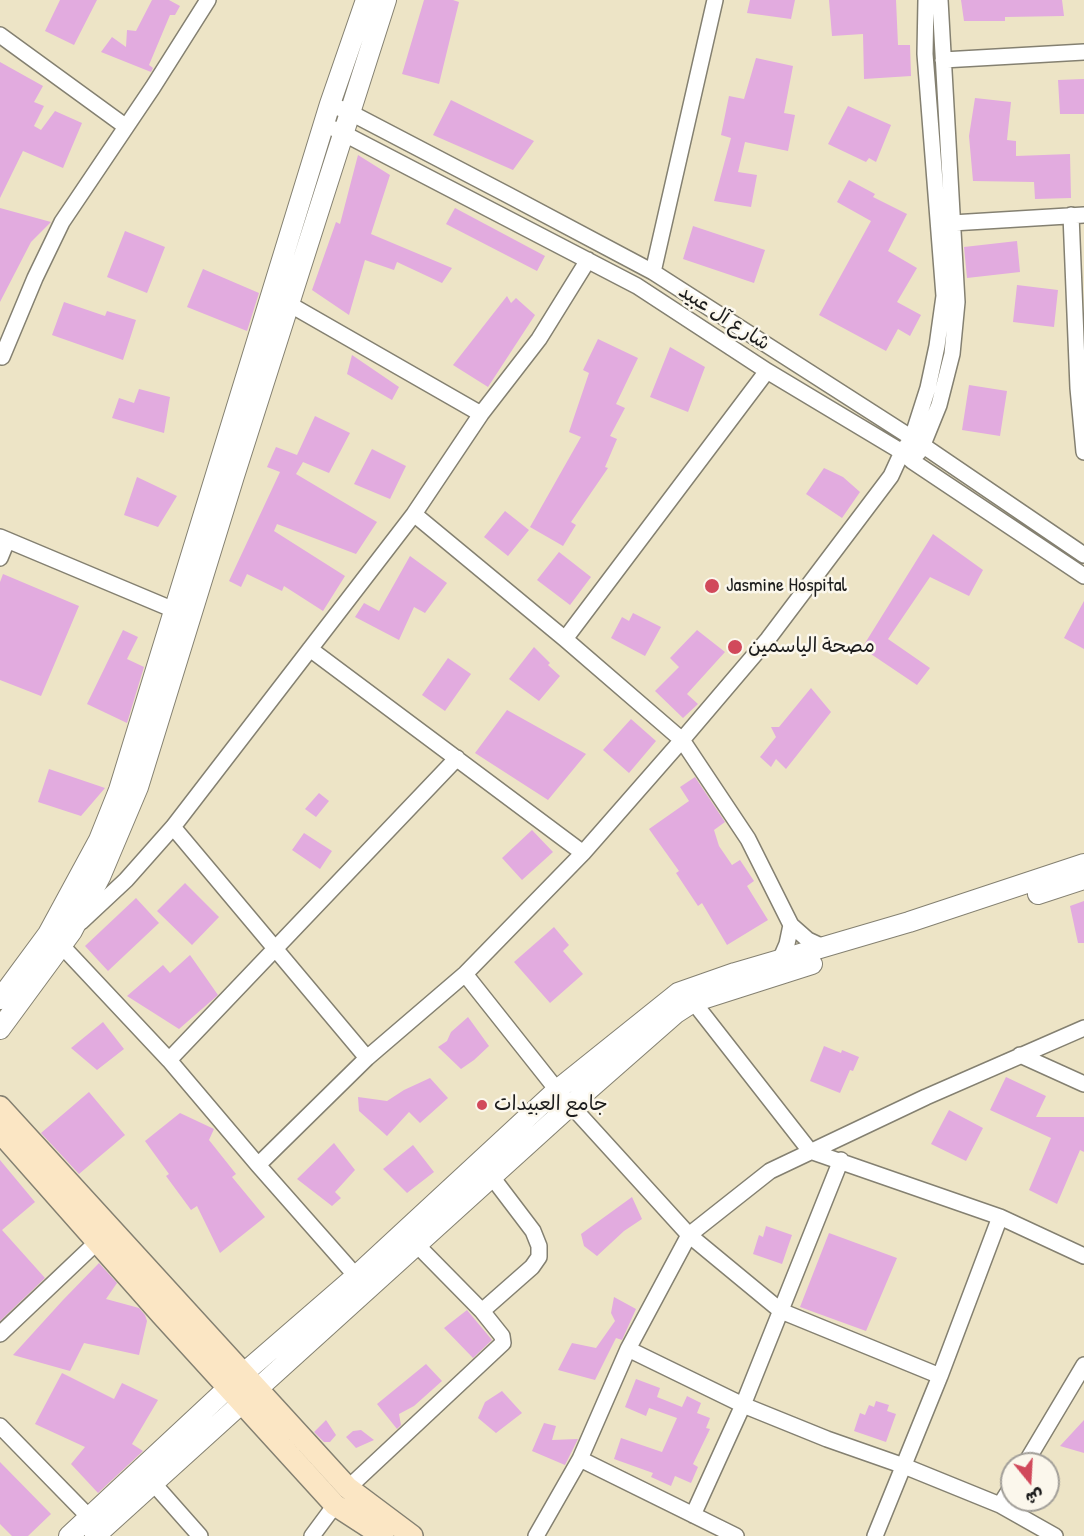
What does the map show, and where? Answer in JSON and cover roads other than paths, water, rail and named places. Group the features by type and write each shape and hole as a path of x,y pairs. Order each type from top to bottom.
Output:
{"main road":[{"path":"0,1107 243,1388 341,1497 383,1536"},
{"path":"0,1132 97,1242 243,1388"},
{"path":"341,1497 412,1536"}],"street":[{"path":"2,357 35,278 62,222 208,0"},
{"path":"0,999 48,934 99,840 119,790 330,104 366,0"},
{"path":"0,1029 67,938 104,867 138,787 234,476 386,0"},
{"path":"653,272 715,0"},
{"path":"917,443 937,346 944,296 925,54 926,0"},
{"path":"258,1165 367,1058 465,974 583,853 768,639 917,443 939,405 952,354 957,302 940,0"},
{"path":"0,35 125,126"},
{"path":"944,60 1084,52"},
{"name":"شارع آل عبيد","path":"330,104 653,272 917,443 1084,555"},
{"name":"شارع آل عبيد","path":"324,124 637,286 767,371 907,457 1084,576"},
{"path":"952,223 1077,215 1078,388 1084,452"},
{"path":"67,938 126,880 173,827 414,514 481,414 539,339 588,260"},
{"path":"289,304 481,414"},
{"path":"565,639 767,371"},
{"path":"414,514 682,740 748,839 791,925 808,940 823,947"},
{"path":"0,558 3,539 174,610"},
{"path":"310,649 583,853"},
{"path":"169,1060 457,758"},
{"path":"173,827 367,1058"},
{"path":"69,1536 243,1388 417,1245 676,1013 689,996 780,960 994,895 1084,864"},
{"path":"95,1536 154,1484 243,1388 356,1276 557,1090 668,1001 1084,879"},
{"path":"780,960 787,944 791,925"},
{"path":"67,938 258,1165 356,1276"},
{"path":"465,974 557,1090 689,1235 781,1311 940,1376"},
{"path":"689,996 810,1151 1000,1217 1084,1256"},
{"path":"536,1536 580,1459 627,1349 689,1235 770,1171 1020,1055 1084,1028"},
{"path":"1020,1055 1084,1084"},
{"path":"693,1515 743,1405 841,1160"},
{"path":"482,1311 532,1267 539,1257 539,1246 533,1231 492,1177"},
{"path":"875,1536 940,1376 1000,1217"},
{"path":"0,1334 97,1242"},
{"path":"312,1536 341,1497 503,1343 502,1336 482,1311 417,1245"},
{"path":"627,1349 743,1405 1000,1505"},
{"path":"1033,1452 1079,1385 1084,1365"},
{"path":"0,1426 89,1517"},
{"path":"580,1459 730,1535"},
{"path":"154,1484 200,1536"},
{"path":"1012,1512 1055,1536"}],"place":[{"name":"Jasmine Hospital","path":"712,586"},
{"name":"مصحة الياسمين","path":"735,647"},
{"name":"جامع العبيدات","path":"482,1105"}]}
